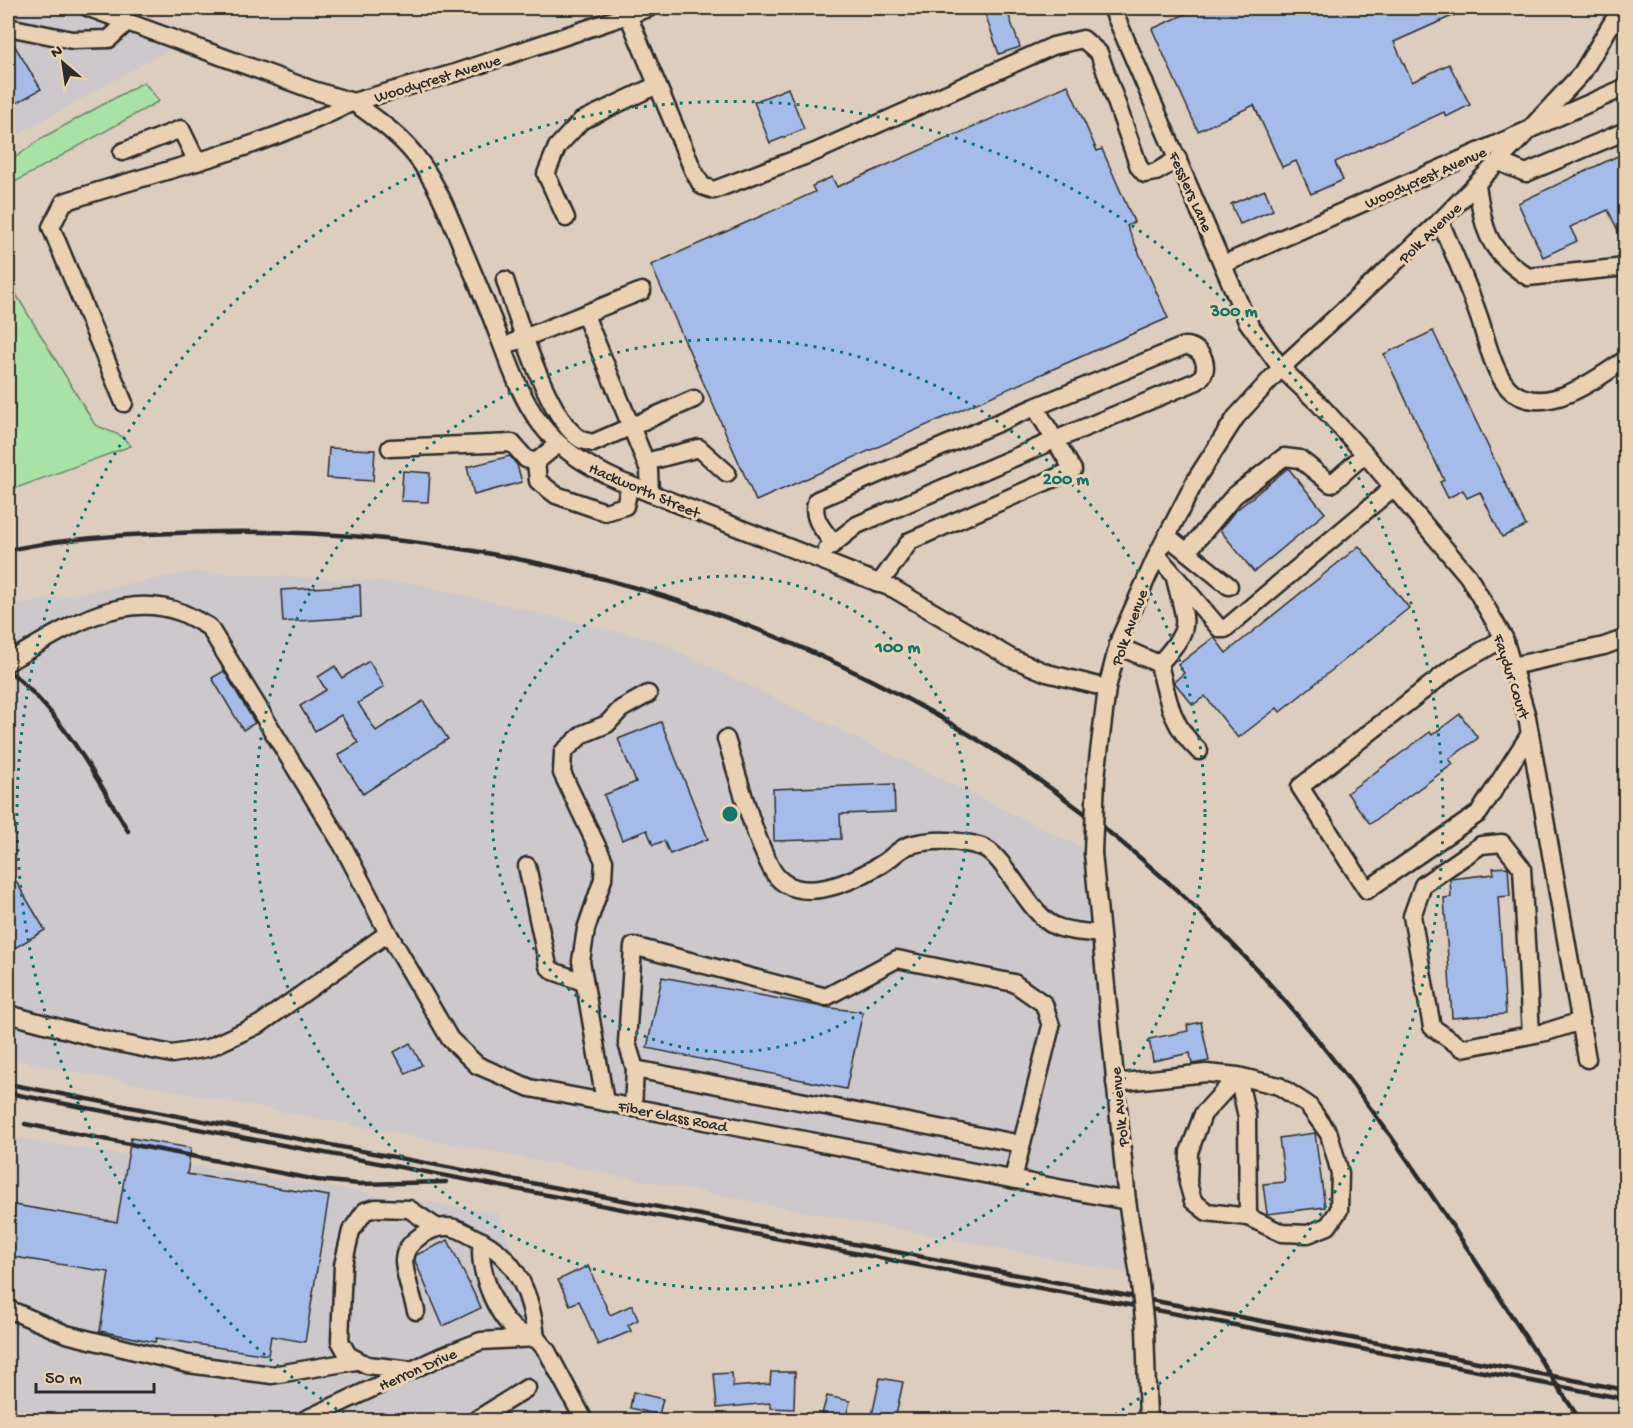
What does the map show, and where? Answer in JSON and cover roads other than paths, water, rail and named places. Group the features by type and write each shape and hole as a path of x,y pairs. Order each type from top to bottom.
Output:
{"street":[{"name":"Woodycrest Avenue","path":"89,8 313,90 353,102 425,82 649,8"},
{"name":"Fesslers Lane","path":"1112,8 1247,321 1281,368"},
{"name":"Polk Avenue","path":"1148,1420 1145,1328 1127,1201 1094,853 1096,777 1107,688 1118,646 1156,555 1198,476 1236,417 1281,368 1477,186 1582,73 1621,8"},
{"path":"628,15 693,170 702,186 714,190 815,152 1053,46 1083,39 1099,53 1139,167 1145,174 1156,172 1178,159"},
{"path":"8,27 72,40 109,39 126,22"},
{"path":"566,218 546,174 557,147 580,121 657,86"},
{"name":"Woodycrest Avenue","path":"1224,264 1626,87"},
{"path":"124,404 51,227 64,202 248,147 318,119 353,102"},
{"name":"Hackworth Street","path":"353,102 408,146 433,180 527,405 558,444 581,462 630,485 894,590 1011,658 1047,673 1107,688"},
{"path":"122,152 181,129 197,162"},
{"path":"1499,162 1526,173 1626,131"},
{"path":"1477,186 1485,232 1503,260 1528,277 1626,267"},
{"path":"1440,221 1498,373 1513,393 1532,399 1559,398 1586,387 1626,359"},
{"path":"505,279 524,339 558,413 579,439 593,443 694,399"},
{"path":"501,345 524,339 642,291"},
{"path":"585,315 650,470 650,493"},
{"path":"816,559 857,525 1197,381 1204,376 1207,369 1199,350 1193,346 1184,346 817,500 814,507 818,523 834,544"},
{"name":"Faydur Court","path":"1281,368 1320,405 1365,454 1468,576 1504,638 1530,734 1587,1059"},
{"path":"879,584 910,541 1073,470 1035,407"},
{"path":"390,448 512,443 526,459 536,462"},
{"path":"536,462 558,444"},
{"path":"646,462 699,448 727,473"},
{"path":"1187,552 1234,496 1284,458 1300,459 1331,484 1365,454"},
{"path":"536,462 538,481 556,495 605,512 625,506 630,485"},
{"path":"1156,555 1220,629 1226,629 1394,487"},
{"path":"1167,536 1229,586"},
{"path":"1159,664 1182,639 1185,624 1174,574"},
{"name":"Fiber Glass Road","path":"8,662 76,623 115,609 150,607 179,612 209,627 343,846 388,933 450,1039 477,1065 530,1088 1127,1201"},
{"path":"1504,638 1452,668 1300,787 1366,890 1479,813 1530,734"},
{"path":"1512,666 1604,646 1626,638"},
{"path":"1118,646 1159,664"},
{"path":"1159,664 1172,714 1179,731 1199,751"},
{"path":"605,1102 581,961 586,929 603,879 604,861 561,773 564,752 583,734 607,724 621,709 648,694"},
{"path":"726,739 772,870 784,884 811,892 880,866 907,845 933,841 961,842 985,848 1029,902 1054,926 1100,934"},
{"path":"1531,1035 1522,868 1502,843 1481,845 1423,885 1412,916 1432,1027 1462,1048 1531,1035 1581,1022"},
{"path":"527,866 548,966 553,971 583,981"},
{"path":"8,1014 104,1040 172,1054 208,1048 260,1024 388,933"},
{"path":"633,1108 635,1069 627,1043 633,946 826,997 897,959 1014,983 1044,1004 1051,1026 1012,1179"},
{"path":"635,1069 1021,1144"},
{"path":"1115,1083 1206,1073 1238,1076 1279,1086 1308,1105 1329,1134 1340,1173 1339,1210 1328,1226 1308,1234 1282,1233 1248,1217 1207,1212 1193,1202 1188,1183 1189,1152 1203,1114 1238,1076"},
{"path":"1238,1076 1247,1117 1248,1217"},
{"path":"356,1361 348,1355 340,1341 343,1265 351,1231 365,1211 376,1208 409,1209 436,1227"},
{"path":"416,1311 404,1261 405,1253 416,1239 436,1227 451,1227 499,1251 513,1268 531,1300 536,1338"},
{"path":"482,1241 480,1255 482,1267 503,1313 515,1329 536,1338 547,1351 584,1420"},
{"path":"8,1309 66,1334 188,1364 272,1375 356,1361 412,1370"},
{"name":"Herron Drive","path":"304,1420 481,1341 536,1338"},
{"path":"476,1420 527,1389"}],"railway":[{"path":"8,550 60,541 113,536 220,532 363,537 505,557 643,590 777,637 906,698 1027,772 1141,859 1246,958 1294,1011 1382,1123 1463,1241 1580,1420"},
{"path":"8,670 44,705 75,745 128,831"},
{"path":"8,1084 1626,1390"},
{"path":"8,1093 1626,1399"},
{"path":"25,1124 317,1180 359,1184 446,1182"}]}
